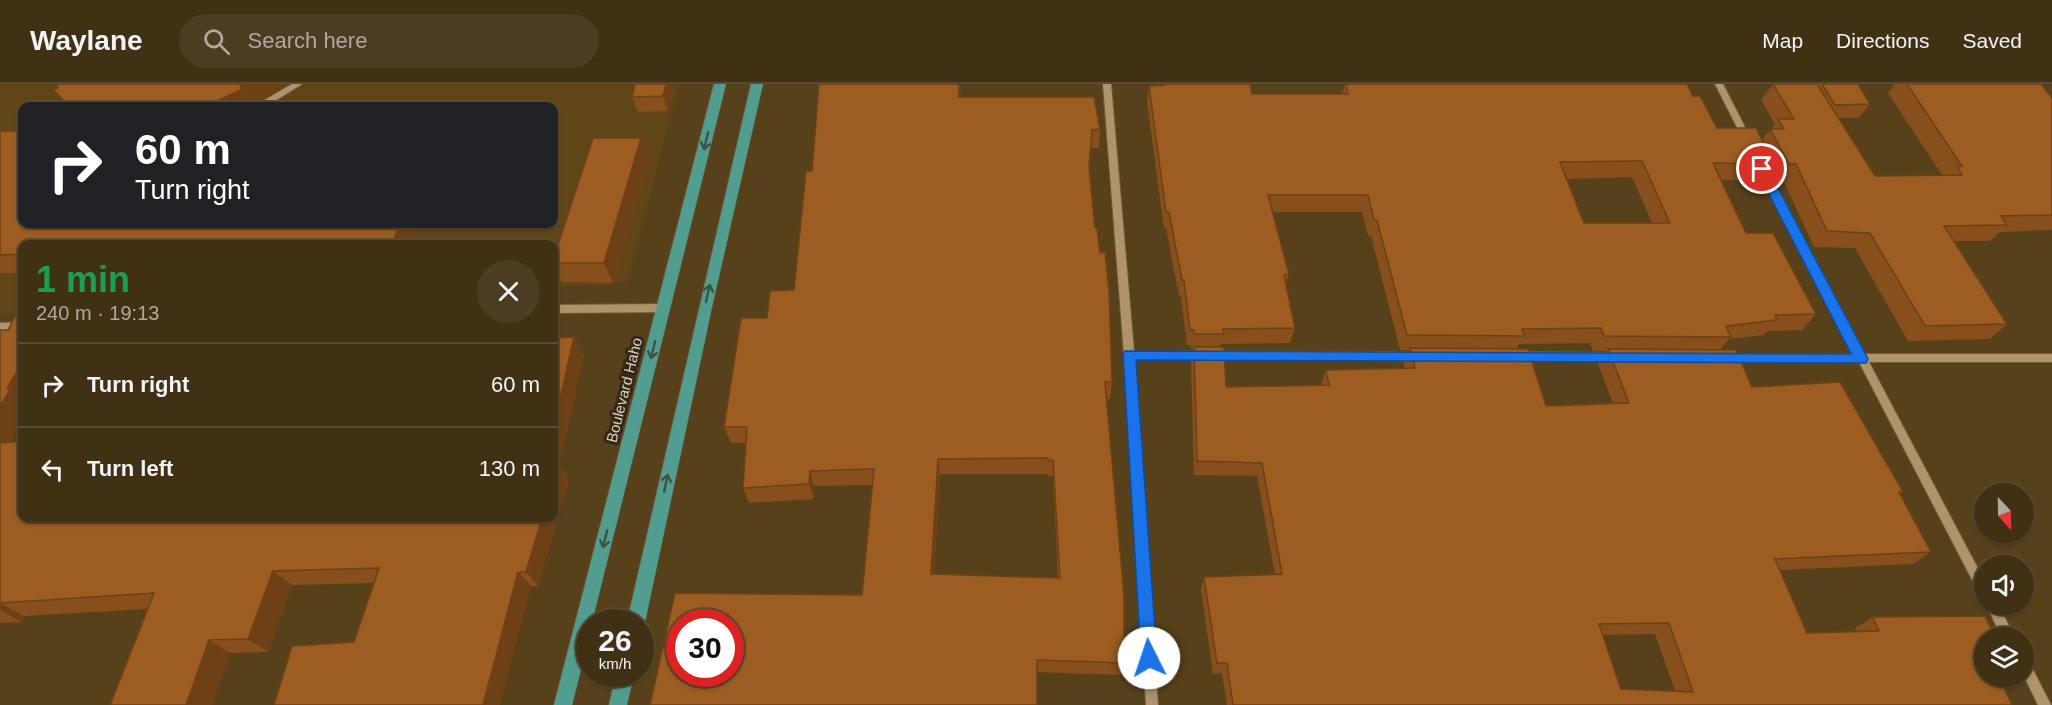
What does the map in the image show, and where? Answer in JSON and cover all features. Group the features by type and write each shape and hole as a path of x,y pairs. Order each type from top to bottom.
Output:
{"main road":[{"name":"Boulevard Haho","path":"563,705 720,84"},
{"path":"639,609 757,84"},
{"path":"618,705 622,687"}],"street":[{"path":"268,102 298,84"},
{"path":"1107,84 1129,355 1152,705"},
{"path":"1719,84 1751,147"},
{"path":"1757,158 1974,572"},
{"path":"558,309 664,308"},
{"path":"0,327 18,326"},
{"path":"1129,355 1433,356"},
{"path":"1504,356 1623,357"},
{"path":"1718,358 2052,358"},
{"path":"2034,684 2045,705"}],"shaded area":[{"path":"0,84 679,84 627,283 558,287 558,240 18,240 18,314 0,314"}],"building":[{"path":"58,84 242,84 240,87 243,89 215,102 64,102 53,89 58,88"},
{"path":"635,84 666,84 663,96 632,97"},
{"path":"819,84 959,84 959,97 1094,97 1100,129 1092,130 1089,167 1095,228 1097,228 1100,253 1105,252 1109,291 1112,382 1105,382 1124,595 1124,663 1037,660 1037,705 650,705 666,633 666,687 744,687 744,609 671,609 675,593 862,595 874,469 810,471 809,484 743,488 747,427 724,427 741,318 767,318 770,291 794,290 806,171 812,171","holes":["1048,458 1048,461 1053,460 1060,578 931,574 938,459"]},
{"path":"1250,84 1252,94 1348,94 1346,84 1687,84 1693,96 1700,96 1717,128 1756,128 1774,164 1713,163 1746,233 1773,233 1816,314 1775,315 1777,320 1726,326 1731,337 1604,336 1601,328 1522,329 1525,336 1407,335 1377,220 1374,220 1368,195 1268,195 1289,274 1284,275 1295,328 1223,329 1224,334 1194,334 1194,330 1190,330 1184,280 1182,280 1169,212 1166,212 1149,86","holes":["1642,161 1670,223 1584,223 1560,162"]},
{"path":"1773,84 1817,84 1875,176 1962,175 1957,166 1962,166 1907,84 2041,84 2052,98 2052,215 2001,216 2007,225 1944,226 2007,324 1925,326 1870,233 1827,231 1796,164 1789,164 1770,129 1784,129 1778,119 1794,119"},
{"path":"1822,84 1858,84 1870,104 1835,105"},
{"path":"0,131 18,131 18,228 398,228 394,240 18,240 18,254 0,255"},
{"path":"593,138 641,138 604,263 558,263 558,245"},
{"path":"18,311 18,370 7,388 11,388 0,406 0,330 8,330"},
{"path":"574,337 558,408 558,338"},
{"path":"1194,347 1224,347 1226,387 1329,385 1326,370 1415,368 1410,348 1528,349 1546,406 1629,403 1608,349 1736,350 1752,387 1840,382 1903,492 1899,492 1931,552 1775,559 1807,633 1879,631 1873,617 1985,616 1990,627 1974,627 1974,687 2004,687 2012,705 1233,705 1227,663 1217,663 1204,577 1282,574 1262,463 1197,461","holes":["1669,623 1693,692 1621,689 1599,624"]},
{"path":"18,441 18,522 541,522 526,572 518,572 483,705 274,705 292,646 354,642 379,568 273,571 248,639 209,640 186,705 110,705 154,593 0,603 0,443"}],"route":[{"path":"1149,658 1129,355 1861,359 1762,169"}]}
